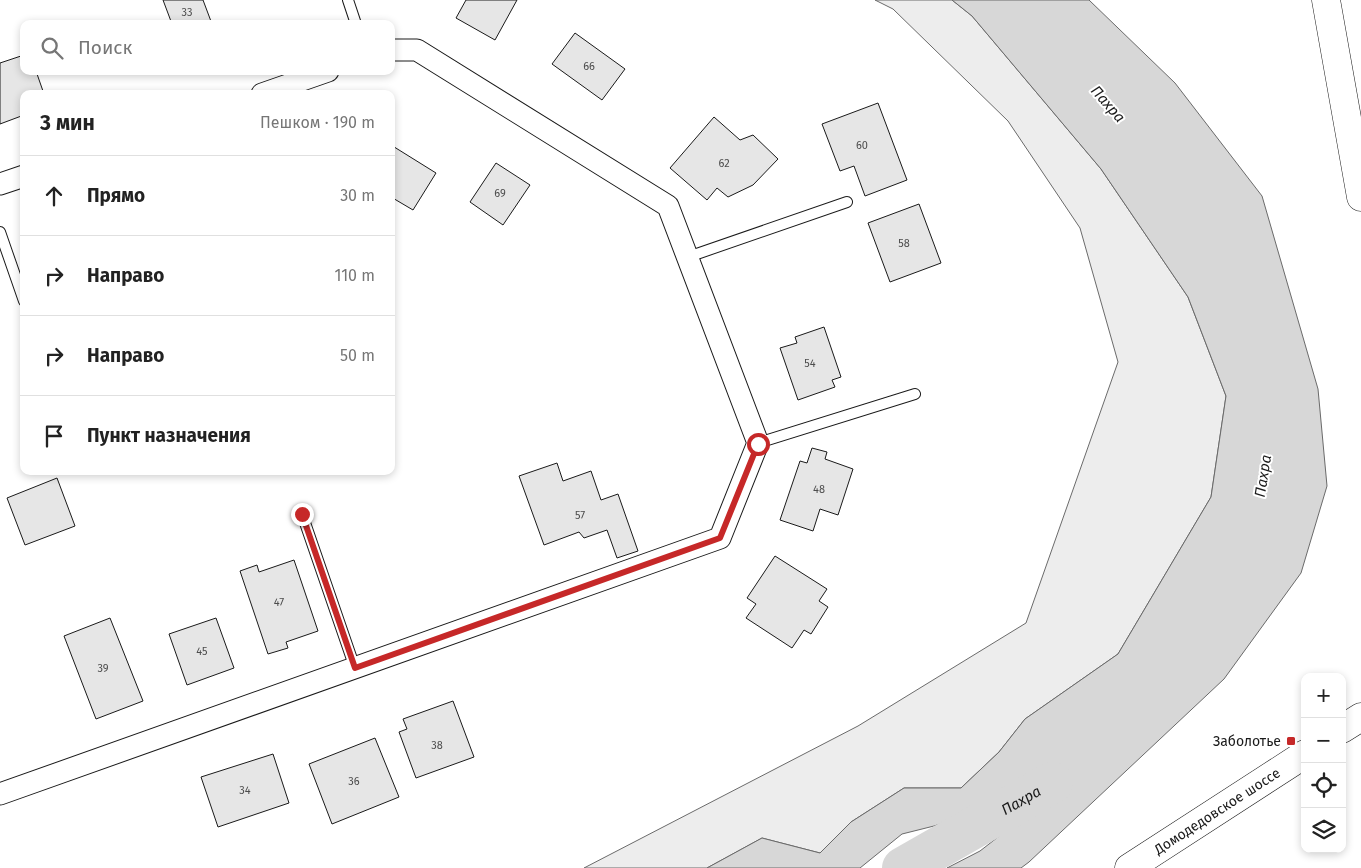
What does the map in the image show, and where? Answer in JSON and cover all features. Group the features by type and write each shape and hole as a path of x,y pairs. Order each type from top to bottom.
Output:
{"main road":[{"path":"1326,0 1354,120 1361,197"},
{"path":"1346,726 1361,717"},
{"name":"Домодедовское шоссе","path":"1129,868 1301,757"}],"street":[{"path":"0,794 720,538 758,444 668,206 417,50 395,50"},
{"path":"273,90 317,75"},
{"path":"0,184 20,177"}],"lane":[{"path":"348,0 355,20"},
{"path":"688,258 847,202"},
{"path":"0,232 20,290"},
{"path":"758,444 915,394"},
{"path":"302,514 355,668"}],"shaded area":[{"path":"875,0 952,0 972,16 1101,169 1188,297 1226,396 1211,497 1118,654 1025,719 999,752 961,788 904,788 851,822 820,853 762,838 707,868 584,868 858,726 1026,623 1118,362 1080,228 1008,121 893,9"}],"water":[{"path":"952,0 1089,0 1175,83 1262,196 1318,389 1327,486 1301,573 1224,679 1021,868 947,868 980,851 1029,813 978,811 934,826 902,834 860,868 707,868 762,838 820,853 851,822 904,788 961,788 999,752 1025,719 1118,654 1211,497 1226,396 1188,297 1101,169 972,16"}],"building":[{"path":"163,0 203,0 210,20 170,20"},
{"path":"466,0 517,0 495,40 456,18"},
{"path":"575,33 625,69 602,100 552,64"},
{"path":"20,56 20,75 37,75 43,90 20,90 20,116 0,124 0,63"},
{"path":"878,103 907,180 865,196 854,166 840,171 822,124"},
{"path":"714,117 740,140 753,135 778,159 753,185 728,197 717,188 707,200 670,168"},
{"path":"395,147 436,173 413,210 395,199"},
{"path":"496,163 530,185 503,225 470,202"},
{"path":"919,204 941,263 890,282 868,223"},
{"path":"824,327 841,377 832,380 835,387 798,400 780,348 797,343 795,337"},
{"path":"812,448 827,452 825,459 853,469 838,515 820,509 813,531 780,520 800,461 807,463"},
{"path":"557,463 563,481 591,471 601,500 618,494 638,551 617,558 607,530 584,538 579,532 544,545 519,476"},
{"path":"57,478 75,526 25,545 7,498"},
{"path":"775,556 827,589 819,601 828,607 811,634 804,630 792,648 746,618 756,604 747,598"},
{"path":"294,560 318,631 286,642 288,648 268,654 240,571 257,565 259,572"},
{"path":"110,618 143,701 96,719 64,636"},
{"path":"216,618 234,668 187,685 169,634"},
{"path":"453,701 474,757 416,778 399,732 407,729 403,719"},
{"path":"375,738 399,797 332,824 309,764"},
{"path":"273,754 289,803 218,827 201,777"}],"waterway":[{"name":"Пахра","path":"903,868 1052,783"}],"place":[{"name":"Заболотье","path":"1291,741"}],"route":[{"path":"302,514 355,668 720,538 758,444"}]}
